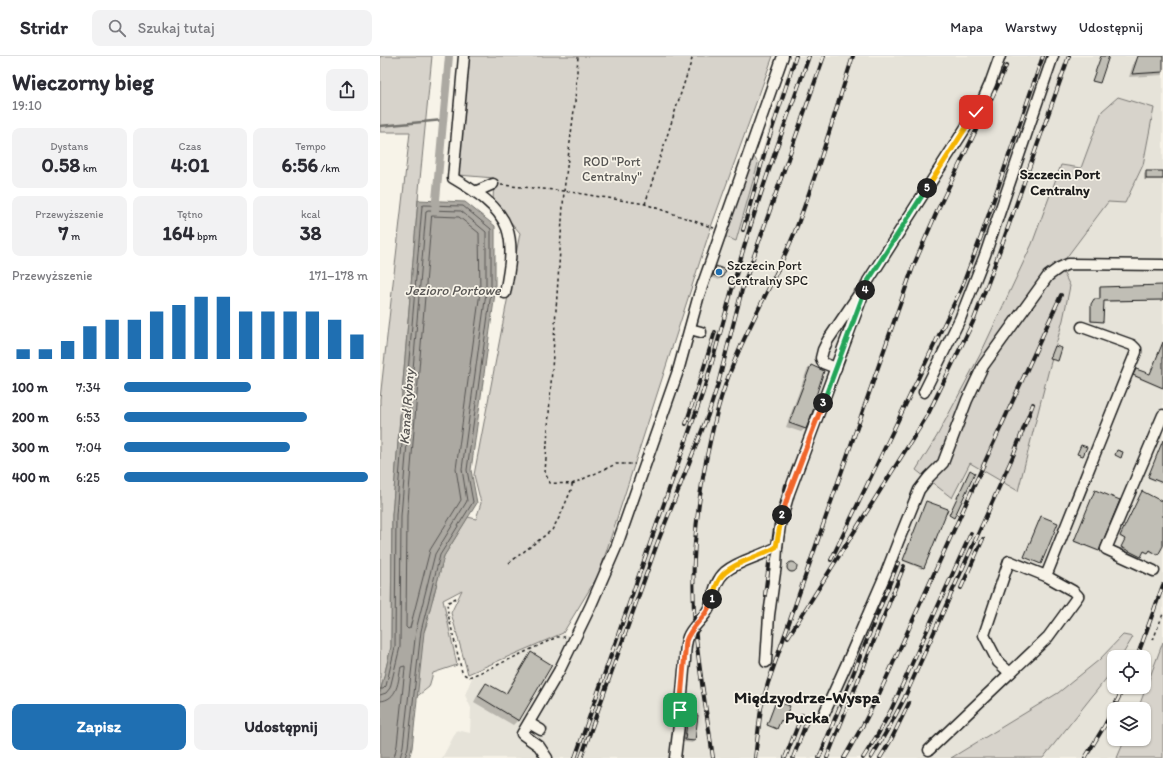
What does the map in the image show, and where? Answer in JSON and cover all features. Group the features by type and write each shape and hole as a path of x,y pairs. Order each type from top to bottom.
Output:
{"lane":[{"path":"464,56 453,178 487,201 498,213 507,228 510,256 509,273 505,292"},
{"path":"546,758 539,746 522,734 556,676 591,605 617,545 678,371 704,280 782,56"},
{"path":"766,662 769,615 776,565 776,547 781,520 789,493 866,285 982,102 1000,56"},
{"path":"924,392 960,319 980,269 1054,56"},
{"path":"475,192 493,184"},
{"path":"824,714 867,619 920,490 929,477 943,463 967,400 983,366 1048,276 1059,268 1068,264 1163,265"},
{"path":"836,368 823,363 821,358 823,350 828,340 866,285"},
{"path":"1046,576 1090,463 1136,352 1136,349 1132,345 1082,327"},
{"path":"690,329 701,332"},
{"path":"1154,571 1106,549 1163,415"},
{"path":"675,758 688,635 708,611 718,582 724,574 739,564 762,555 776,547"},
{"path":"929,750 1048,637 1078,596 1073,591 1046,576 1009,561 984,635 998,662 1010,673"},
{"path":"529,723 541,730"}],"path":[{"path":"578,56 575,102 564,191 545,473 550,483 572,484 616,464 634,464"},
{"path":"645,204 693,56"},
{"path":"493,184 564,191 645,204 711,227"},
{"path":"508,563 552,530 560,516 572,488 572,484"},
{"path":"456,598 447,603 448,614 462,672 469,676 492,668 558,637 575,638"},
{"path":"1153,640 1163,614"}],"shaded area":[{"path":"792,56 1163,56 1163,642 1151,674 1151,650 1107,650 1107,694 1144,694 1141,702 1107,702 1107,746 1123,746 1119,758 442,758 457,730 470,733 471,708 465,695 473,675 512,658 513,655 564,634 578,640 726,231 726,237 736,241 770,123","holes":["1153,108 1143,165 1108,202 1065,258 1081,168 1102,111"]}],"green space":[{"path":"380,56 432,56 418,200 392,515 391,647 380,693 380,399 410,132 380,132"},
{"name":"ROD \"Port Centralny\"","path":"469,56 773,56 711,227 599,574 563,633 468,674 451,613 462,590 443,600 457,665 433,673 429,687 411,701 414,639 424,632 429,618 427,612 433,598 444,556 468,517 476,519 481,503 474,475 520,233 493,201 494,178 458,175"},
{"path":"1118,97 1154,108 1143,165 1125,203 1108,202 1066,258 1063,272 1070,286 1063,320 1018,491 970,463 952,498 916,470 937,436 981,353 1032,244 1061,165 1081,168 1102,111"},
{"path":"752,154 758,163 736,241 726,237 726,231"},
{"path":"1123,635 1133,637 1125,650 1109,650"},
{"path":"1163,642 1163,758 1117,758 1122,746 1151,746 1151,702 1141,702 1144,694 1151,694 1151,674"},
{"path":"1107,652 1107,678 1043,758 951,758 1058,693 1099,660"}],"water":[{"name":"Jezioro Portowe","path":"418,200 465,202 495,226 495,293 471,470 477,503 444,556 424,632 412,748 409,758 380,758 380,693 391,647 392,515"}],"building":[{"path":"1101,56 1109,56 1100,83 1092,81"},
{"path":"1138,56 1163,56 1163,72 1132,74"},
{"path":"1146,171 1163,171 1163,179 1146,179"},
{"name":"Szczecin Port Centralny SPC","path":"716,266 726,270 722,278 713,275"},
{"path":"1163,285 1163,300 1104,301 1103,322 1091,321 1091,304 1094,299 1100,299 1100,287"},
{"path":"1163,342 1163,388 1133,375 1136,369 1150,374"},
{"path":"1055,346 1062,348 1058,361 1050,359"},
{"path":"811,365 824,371 815,399 817,400 806,429 789,423"},
{"path":"1163,440 1163,483 1148,477"},
{"path":"1081,445 1087,447 1083,456 1077,454"},
{"path":"1117,450 1123,452 1121,458 1115,455"},
{"path":"970,470 975,473 954,518 949,515"},
{"path":"1095,490 1120,500 1099,551 1074,541"},
{"path":"1142,491 1163,502 1163,546 1158,555 1150,550 1148,553 1144,551 1141,557 1121,547 1125,539 1120,536"},
{"path":"926,501 948,509 924,568 903,560"},
{"path":"1041,516 1058,523 1041,564 1024,557"},
{"path":"790,562 794,562 796,563 796,571 790,572 787,569 787,565"},
{"path":"531,652 552,665 519,721 478,696 486,683 506,694"},
{"path":"776,701 790,706 783,722 781,720 777,729 767,725"},
{"path":"688,714 698,715 695,741 685,740"}],"waterway":[{"name":"Kanał Rybny","path":"435,211 449,56"},
{"path":"380,126 443,120"}],"railway":[{"path":"743,230 766,148 796,56"},
{"path":"575,758 703,392 756,209 809,56"},
{"path":"581,758 657,544 708,415 718,384 742,290 824,56"},
{"path":"713,758 695,627 693,579 698,507 706,460 717,413 728,377 746,335 794,234 818,168 853,56"},
{"path":"831,560 961,289 981,237 1043,56"},
{"path":"788,637 927,416 973,322 1069,56"},
{"path":"755,758 761,708 768,683 913,267 938,209 1006,66"},
{"path":"844,758 880,692 1061,295"},
{"path":"686,424 715,332"},
{"path":"871,758 904,699 1013,456 1033,404"},
{"path":"765,595 769,563 786,485"},
{"path":"863,758 891,710 971,533"},
{"path":"961,588 983,539"},
{"path":"819,758 898,563"},
{"path":"827,758 904,566"},
{"path":"1140,650 1163,585"},
{"path":"1085,758 1105,725 1120,694"},
{"path":"880,758 891,740 909,703"},
{"path":"785,758 802,715"},
{"path":"793,758 808,718"}],"place":[{"name":"Szczecin Port Centralny SPC","path":"719,272"}],"district":[{"name":"Szczecin Port Centralny","path":"1060,182"},
{"name":"Międzyodrze-Wyspa Pucka","path":"807,707"}],"route":[{"path":"680,710 686,641 688,635 708,611 715,588 721,576 733,567 762,555 776,547 780,525 789,493 868,281 976,112"}]}
